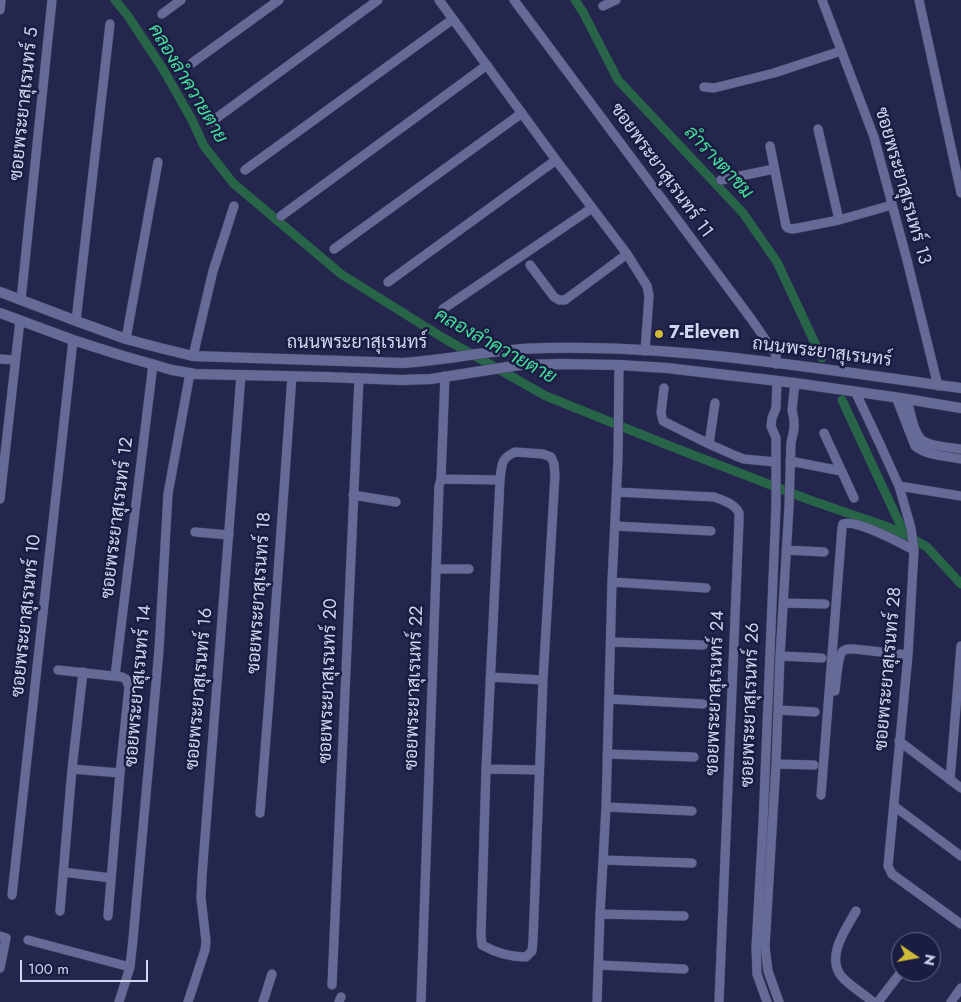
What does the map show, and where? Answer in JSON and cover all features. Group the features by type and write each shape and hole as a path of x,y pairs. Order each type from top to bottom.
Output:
{"street":[{"path":"0,10 1,0"},
{"name":"ซอยพระยาสุเรนทร์ 5","path":"22,300 52,0"},
{"path":"162,14 181,0"},
{"path":"192,63 279,0"},
{"path":"211,122 378,0"},
{"path":"439,0 626,254 647,286 649,296 645,350"},
{"name":"ซอยพระยาสุเรนทร์ 11","path":"514,0 752,320 776,355 776,364"},
{"path":"603,6 616,0"},
{"name":"ซอยพระยาสุเรนทร์ 13","path":"822,0 874,138 938,386"},
{"path":"919,0 961,193"},
{"path":"245,170 452,19"},
{"path":"73,340 110,24"},
{"path":"704,87 714,88 842,51"},
{"path":"281,216 487,65"},
{"path":"334,249 522,113"},
{"path":"818,129 839,220"},
{"path":"770,146 786,226 788,228 793,229 839,220 892,205"},
{"path":"388,282 556,160"},
{"path":"126,339 158,162"},
{"path":"721,180 774,169"},
{"path":"193,356 213,271 234,206"},
{"path":"443,309 592,208"},
{"path":"530,265 554,297 564,300 626,254"},
{"name":"ถนนพระยาสุเรนทร์","path":"0,292 126,339 193,356 403,363 515,349 645,350 696,354 961,388"},
{"name":"ถนนพระยาสุเรนทร์","path":"0,313 73,340 190,373 417,380 520,365 619,365 667,368 796,383 961,408"},
{"path":"0,498 5,410 15,360 20,320"},
{"name":"ซอยพระยาสุเรนทร์ 10","path":"12,895 73,340"},
{"path":"0,358 15,360"},
{"name":"ซอยพระยาสุเรนทร์ 12","path":"114,676 153,364"},
{"path":"597,1002 606,807 612,582 618,458 619,365"},
{"name":"ซอยพระยาสุเรนทร์ 14","path":"119,1002 130,967 159,650 168,494 190,373"},
{"name":"ซอยพระยาสุเรนทร์ 16","path":"188,1002 205,950 206,941 201,898 202,876 241,375"},
{"name":"ซอยพระยาสุเรนทร์ 22","path":"421,1002 439,486 442,479 447,375"},
{"name":"ซอยพระยาสุเรนทร์ 18","path":"260,813 292,376"},
{"name":"ซอยพระยาสุเรนทร์ 20","path":"332,985 359,378"},
{"name":"ซอยพระยาสุเรนทร์ 26","path":"767,1002 757,974 756,947 777,478 776,438 771,426 776,408 776,381"},
{"name":"ซอยพระยาสุเรนทร์ 26","path":"779,1002 768,971 765,947 775,788 791,443 794,425 792,410 796,383"},
{"path":"664,388 661,413 663,421 708,444 744,458 776,462"},
{"name":"ซอยพระยาสุเรนทร์ 28","path":"854,391 899,486 911,528 914,548 908,655 888,866 892,874 961,924"},
{"path":"896,397 915,446 930,454 961,459"},
{"path":"907,399 915,431 920,439 929,444 961,449"},
{"path":"708,444 715,403"},
{"path":"776,408 792,410"},
{"path":"824,433 854,498"},
{"path":"515,452 543,454 551,457 555,475 538,770 533,941 532,951 526,958 497,952 482,945 490,677 502,464 506,456 515,452"},
{"path":"790,461 841,471"},
{"path":"442,479 500,480"},
{"path":"899,486 961,496"},
{"name":"ซอยพระยาสุเรนทร์ 24","path":"616,492 714,497 732,505 738,512 740,521 719,1002"},
{"path":"353,496 396,502"},
{"path":"821,795 843,524 853,523 914,548"},
{"path":"614,526 711,531"},
{"path":"195,532 229,535"},
{"path":"786,550 824,552"},
{"path":"436,569 469,569"},
{"path":"612,582 706,588"},
{"path":"772,588 784,587"},
{"path":"783,603 825,604"},
{"path":"611,642 703,645"},
{"path":"950,780 961,646"},
{"path":"835,692 840,658 845,650 854,649 908,655"},
{"path":"780,656 822,658"},
{"path":"58,670 122,677 126,679 129,687 108,916"},
{"path":"60,911 72,770 83,672"},
{"path":"490,677 543,680"},
{"path":"609,699 703,704"},
{"path":"778,710 815,712"},
{"path":"899,741 961,788"},
{"path":"607,754 694,757"},
{"path":"776,764 814,766"},
{"path":"486,769 538,770"},
{"path":"72,770 120,774"},
{"path":"764,788 775,788"},
{"path":"894,806 961,856"},
{"path":"606,807 692,811"},
{"path":"603,860 692,863"},
{"path":"63,872 111,878"},
{"path":"856,911 839,941 835,958 842,977 873,1002"},
{"path":"600,914 684,916"},
{"path":"0,936 6,938 0,968"},
{"path":"28,940 130,967"},
{"path":"598,965 684,969"},
{"path":"263,1002 272,974"},
{"path":"878,1002 893,982"},
{"path":"951,1002 961,988"}],"waterway":[{"name":"คลองลำควายตาย","path":"115,0 128,16 163,69 192,120 204,146 233,183 341,274 445,339 546,396 670,446 905,535 927,547 961,584"},
{"name":"ลำรางตาชม","path":"575,0 618,80 743,213 777,262 822,358"},
{"name":"ลำรางตาชม","path":"842,400 905,535"}],"place":[{"name":"7-Eleven","path":"659,334"}]}
